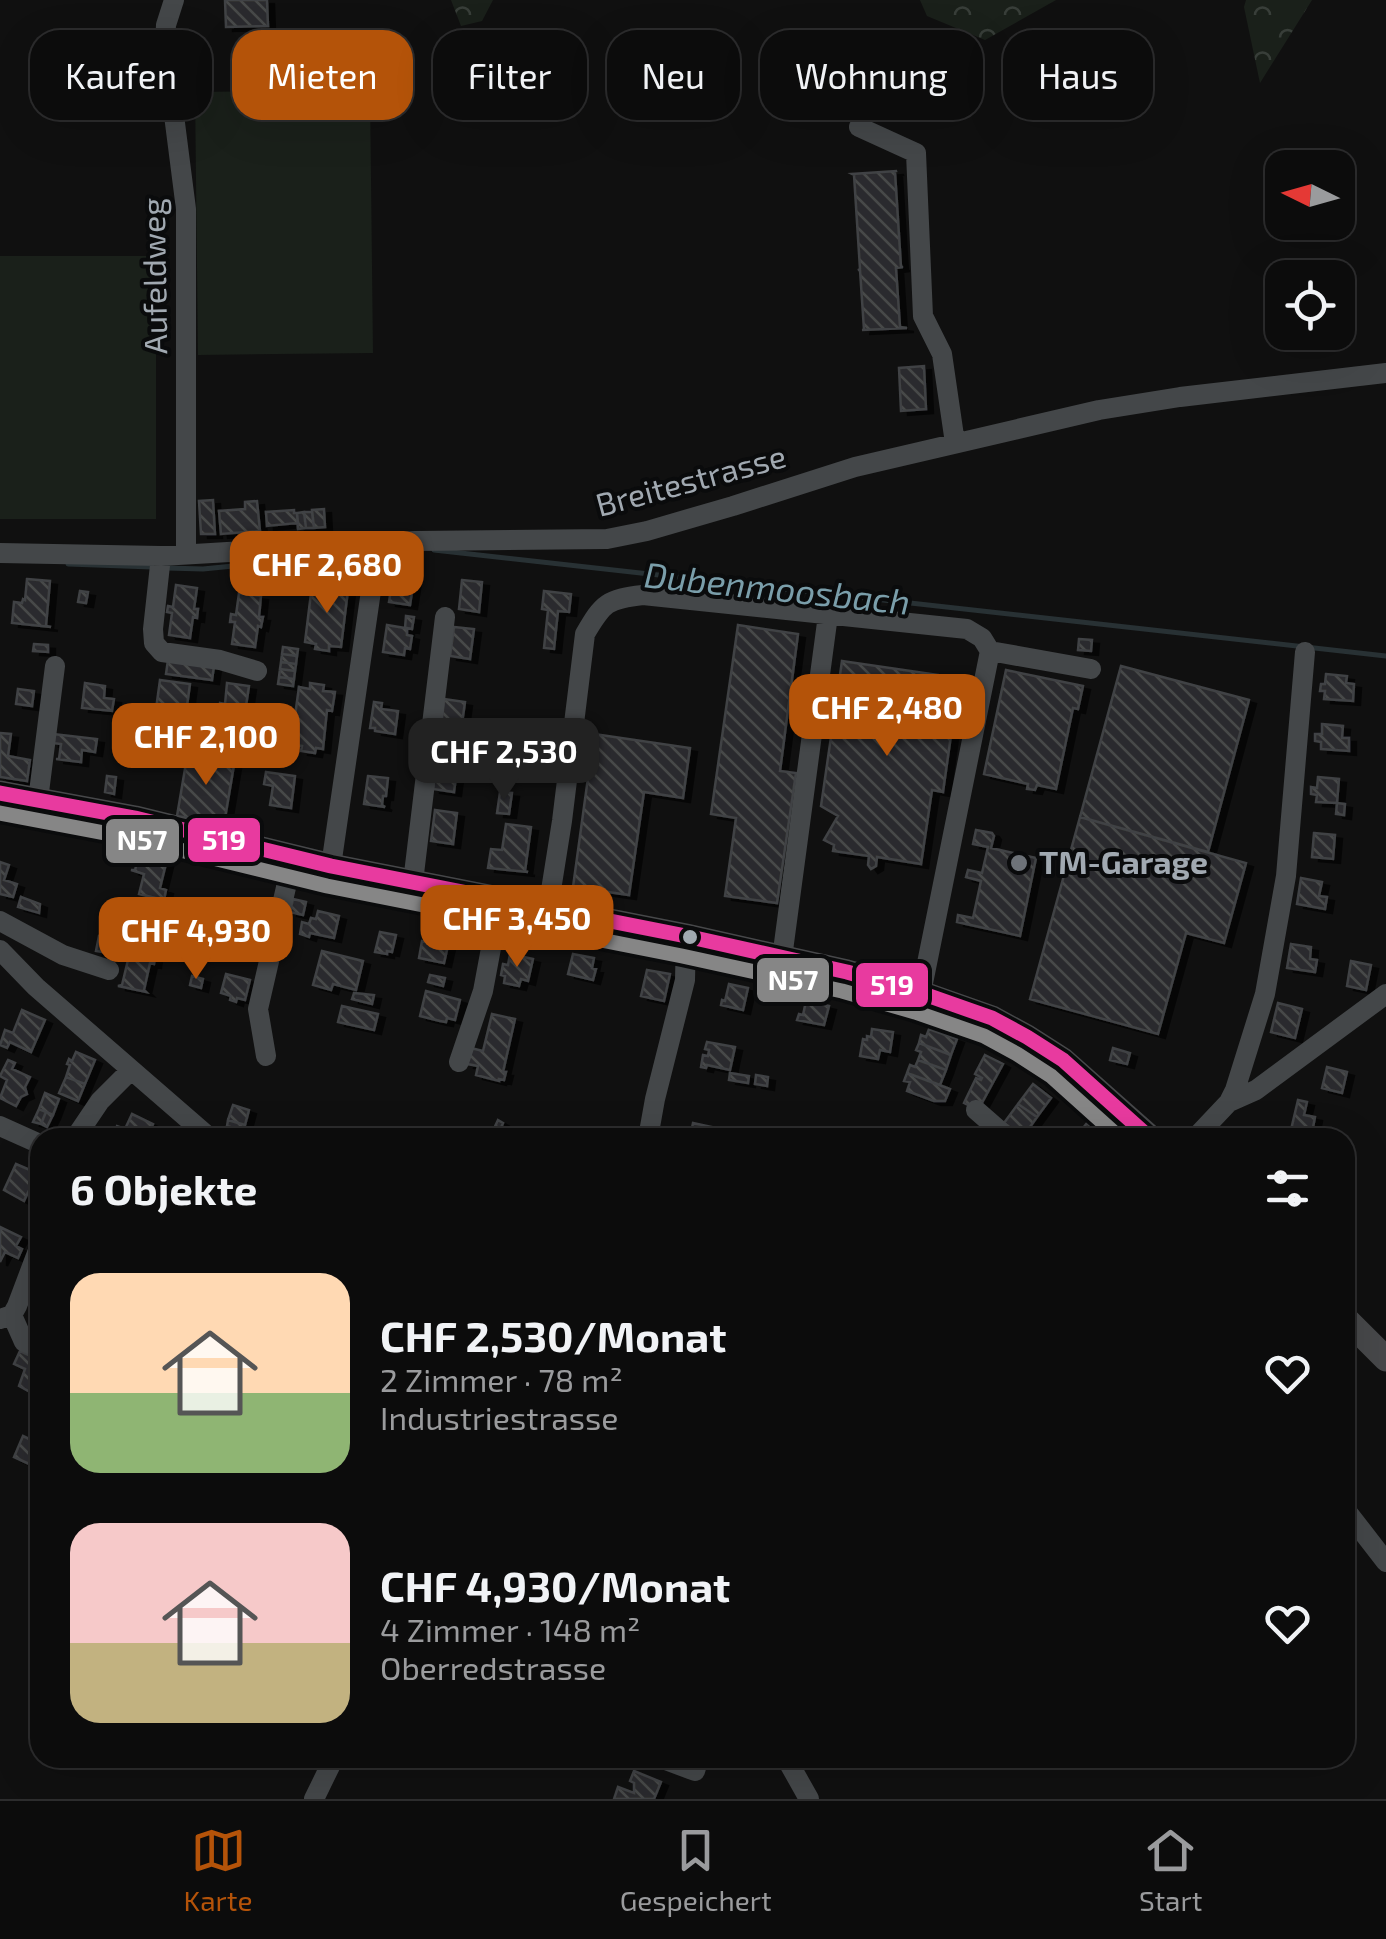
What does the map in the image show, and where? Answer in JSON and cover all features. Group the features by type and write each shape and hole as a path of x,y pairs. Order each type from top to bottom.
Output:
{"main road":[{"path":"0,792 135,818 331,866 686,936 921,993 992,1018 1040,1044 1140,1128"},
{"path":"1355,1328 1386,1359"}],"street":[{"name":"Aufeldweg","path":"174,0 166,24 165,45 186,209 186,554"},
{"path":"859,127 916,153 923,316 942,354 954,443"},
{"name":"Breitestrasse","path":"0,553 162,556 415,541 607,539 733,506 854,467 1099,410 1386,373"},
{"path":"162,556 154,643 162,652 220,660 256,671"},
{"path":"331,866 372,584"},
{"path":"548,909 585,634 600,609 618,598 643,595 967,629 982,638 990,650 921,993"},
{"path":"782,958 828,615"},
{"path":"412,882 446,617"},
{"path":"990,650 1091,669"},
{"path":"1204,1128 1235,1090 1265,994 1290,837 1305,652"},
{"path":"38,800 56,666"},
{"path":"266,1056 259,1021 260,996 292,857"},
{"path":"459,1062 483,991 500,900"},
{"path":"0,921 63,955 109,970"},
{"path":"650,1128 686,980 686,936"},
{"path":"0,950 36,987 198,1128"},
{"path":"1228,1102 1256,1090 1386,994"},
{"path":"82,1128 100,1101 130,1070"},
{"path":"976,1110 997,1128"},
{"path":"0,1126 30,1140"},
{"path":"30,1266 6,1317 24,1342 30,1344"},
{"path":"1355,1521 1386,1562"},
{"path":"314,1799 329,1768"},
{"path":"791,1768 808,1799"}],"green space":[{"path":"451,0 493,0 482,21 461,26"},
{"path":"920,0 1056,0 985,40 983,30 961,30 927,16"},
{"path":"1246,0 1312,0 1260,83 1244,7"},
{"path":"212,92 232,92 232,120 370,120 373,353 198,355 195,120 212,120"},
{"path":"0,256 156,256 156,519 0,519"}],"building":[{"path":"225,0 267,0 268,26 226,27"},
{"path":"897,171 903,267 896,268 900,327 907,328 864,330 852,174"},
{"path":"924,366 926,409 901,411 899,368"},
{"path":"213,500 215,534 201,534 199,501"},
{"path":"257,501 260,531 221,534 219,511 245,509 245,502"},
{"path":"324,509 325,527 314,528 312,510"},
{"path":"294,510 298,523 267,526 266,512"},
{"path":"304,512 312,512 314,528 306,528"},
{"path":"304,512 306,528 298,529 297,513"},
{"path":"393,576 414,579 410,605 389,602"},
{"path":"27,579 50,581 46,626 51,627 12,623 14,602 25,600"},
{"path":"462,580 482,582 479,612 459,609"},
{"path":"324,582 338,583 337,588 348,590 341,647 329,646 329,651 315,649 316,644 305,642 312,585 324,587"},
{"path":"176,585 197,588 197,618 193,617 190,638 169,635 172,613 167,612 168,606 173,607"},
{"path":"80,591 88,592 86,603 78,602"},
{"path":"544,591 571,594 569,612 558,611 554,649 544,648 548,610 542,609"},
{"path":"239,593 261,596 259,617 263,617 255,647 232,644 235,622 230,622 231,614 236,615"},
{"path":"406,616 414,617 412,629 407,628 407,635 412,636 410,649 405,648 404,655 383,652 387,625 405,628"},
{"path":"738,625 798,634 780,771 796,773 777,903 725,896 736,818 711,814"},
{"path":"454,627 474,629 470,659 450,656"},
{"path":"1079,639 1092,640 1091,651 1078,650"},
{"path":"34,644 48,645 48,652 33,651"},
{"path":"283,647 298,649 297,656 282,654"},
{"path":"282,654 297,656 296,664 281,662"},
{"path":"168,660 214,666 212,680 166,674"},
{"path":"842,661 959,678 943,792 932,790 921,864 877,857 876,866 871,869 869,856 833,851 834,845 824,840 838,816 821,806"},
{"path":"281,662 296,664 295,671 280,669"},
{"path":"1121,666 1249,700 1208,852 1080,817"},
{"path":"280,669 295,671 294,679 279,677"},
{"path":"1006,670 1083,686 1078,709 1073,708 1056,789 1037,785 1035,790 1027,789 1028,784 984,774"},
{"path":"1326,674 1347,676 1346,683 1354,684 1353,701 1324,699 1325,691 1320,691"},
{"path":"279,677 294,679 293,686 278,684"},
{"path":"160,680 190,684 183,735 153,731"},
{"path":"85,683 105,686 104,698 114,699 112,711 82,708"},
{"path":"227,683 249,686 249,716 245,715 243,736 221,733 224,712 218,711 220,703 225,704"},
{"path":"310,683 324,685 323,691 335,692 332,711 327,710 323,749 316,748 315,753 301,751 302,746 291,744 299,687 310,689"},
{"path":"18,689 34,691 32,706 16,704"},
{"path":"444,699 465,702 461,731 441,729"},
{"path":"374,702 382,703 381,709 398,711 395,734 370,728"},
{"path":"1322,724 1343,726 1342,738 1349,738 1349,751 1321,749 1315,734 1322,734"},
{"path":"0,733 11,734 8,756 30,760 27,781 0,777"},
{"path":"53,734 97,739 95,752 82,750 81,762 56,759 61,744 52,743"},
{"path":"594,734 690,748 683,798 644,792 629,895 573,887"},
{"path":"188,751 235,759 224,824 177,816"},
{"path":"437,759 458,762 454,792 433,789"},
{"path":"266,772 295,776 291,808 270,805 273,786 264,784"},
{"path":"107,776 116,777 114,794 105,792"},
{"path":"368,776 388,778 382,805 385,807 364,804"},
{"path":"1318,777 1339,779 1337,803 1316,802 1317,795 1311,794 1311,787 1317,788"},
{"path":"500,792 512,793 509,814 497,813"},
{"path":"1337,803 1345,804 1344,815 1336,814"},
{"path":"435,810 457,813 453,844 431,841"},
{"path":"1080,817 1246,863 1224,943 1186,933 1158,1034 1030,999"},
{"path":"506,824 531,827 525,871 528,872 488,868 491,849 502,850"},
{"path":"136,830 172,839 160,888 166,890 164,900 139,894 144,874 131,870 135,870 142,844 133,841"},
{"path":"976,830 992,833 991,848 1036,858 1020,936 957,922 958,915 973,918 981,881 966,877 968,870 982,873 988,847 973,844"},
{"path":"1314,833 1335,835 1333,859 1312,857"},
{"path":"0,862 9,865 4,880 17,884 13,897 0,894"},
{"path":"1301,878 1322,882 1319,896 1327,897 1325,909 1297,904"},
{"path":"21,897 40,904 39,913 18,907"},
{"path":"293,899 306,902 303,915 290,912"},
{"path":"318,911 339,916 334,938 300,934 302,922 309,924"},
{"path":"380,932 396,935 392,952 375,952"},
{"path":"99,936 106,937 103,952 96,951"},
{"path":"129,936 157,943 146,992 118,986 122,985 133,939"},
{"path":"427,937 449,941 444,963 419,958 422,941 426,942"},
{"path":"1291,944 1311,947 1310,959 1317,960 1315,972 1287,968"},
{"path":"322,951 363,961 356,990 333,984 331,990 313,985"},
{"path":"510,954 533,959 528,981 521,979 519,986 504,983 505,976 501,975"},
{"path":"573,954 594,958 593,980 568,974"},
{"path":"1351,961 1371,965 1366,990 1347,986"},
{"path":"647,970 670,974 664,1001 641,996"},
{"path":"226,974 250,980 245,1000 237,998 236,1002 221,993"},
{"path":"430,975 445,978 443,986 428,982"},
{"path":"192,976 203,979 201,988 190,985"},
{"path":"729,984 748,988 743,1010 721,1005"},
{"path":"426,991 460,1000 455,1020 447,1018 446,1022 420,1016"},
{"path":"354,993 374,995 372,1004 352,999"},
{"path":"806,1001 829,1006 824,1025 797,1020 799,1014 803,1015"},
{"path":"1278,1003 1302,1009 1295,1038 1271,1032"},
{"path":"342,1006 378,1014 374,1030 338,1022"},
{"path":"22,1010 45,1020 31,1052 10,1042 7,1048 0,1045 5,1030 13,1033"},
{"path":"492,1014 515,1019 504,1080 499,1081 476,1075 478,1066 467,1064 471,1048 483,1051"},
{"path":"872,1029 893,1032 890,1052 880,1050 878,1059 860,1056 863,1039 871,1037"},
{"path":"929,1029 957,1039 951,1055 919,1043 921,1035 926,1037"},
{"path":"707,1042 735,1047 730,1070 701,1067 703,1055 708,1056"},
{"path":"919,1043 951,1055 946,1070 918,1060"},
{"path":"1113,1048 1130,1053 1127,1064 1110,1060"},
{"path":"76,1052 95,1060 85,1084 66,1077 69,1059 72,1061"},
{"path":"985,1055 1003,1064 978,1110 964,1103 976,1078 982,1078 975,1074"},
{"path":"8,1060 15,1063 12,1069 30,1077 25,1087 27,1094 16,1106 0,1098 7,1080 0,1076"},
{"path":"918,1060 946,1070 940,1085 907,1073"},
{"path":"1327,1067 1347,1072 1342,1093 1322,1088"},
{"path":"730,1073 749,1076 748,1083 729,1080"},
{"path":"907,1073 950,1089 945,1101 907,1091"},
{"path":"756,1075 768,1077 767,1086 755,1084"},
{"path":"66,1077 85,1084 78,1101 59,1093"},
{"path":"1033,1084 1051,1098 1037,1117 1018,1104"},
{"path":"45,1093 59,1099 53,1115 39,1109"},
{"path":"1298,1100 1307,1102 1304,1115 1315,1117 1313,1128 1291,1128"},
{"path":"1018,1104 1037,1117 1029,1128 1011,1128 1004,1123"},
{"path":"233,1105 249,1110 245,1125 228,1120"},
{"path":"39,1109 46,1112 41,1124 33,1122"},
{"path":"46,1112 53,1115 47,1127 41,1124"},
{"path":"132,1114 153,1124 151,1128 125,1128"},
{"path":"228,1120 245,1125 244,1128 227,1126"},
{"path":"16,1164 30,1170 30,1188 24,1201 4,1190"},
{"path":"0,1227 21,1237 16,1246 22,1249 18,1258 5,1252 0,1262"},
{"path":"20,1351 30,1356 30,1392 19,1386 25,1369 14,1364"},
{"path":"23,1436 30,1439 30,1464 14,1457"},
{"path":"634,1771 661,1782 654,1799 614,1799 618,1787 634,1793 634,1783 630,1781"}],"waterway":[{"name":"Dubenmoosbach","path":"434,550 1386,656"},
{"name":"Dubenmoosbach","path":"167,568 203,569 333,556"},
{"name":"Dubenmoosbach","path":"68,564 152,567"}],"transit line":[{"name":"519","path":"0,793 135,818 331,866 686,936 921,993 992,1018 1027,1037 1063,1060 1139,1128"},
{"name":"N57","path":"0,813 131,838 327,886 842,991 984,1036 1051,1076 1109,1128"}],"place":[{"name":"TM-Garage","path":"1019,863"}]}
